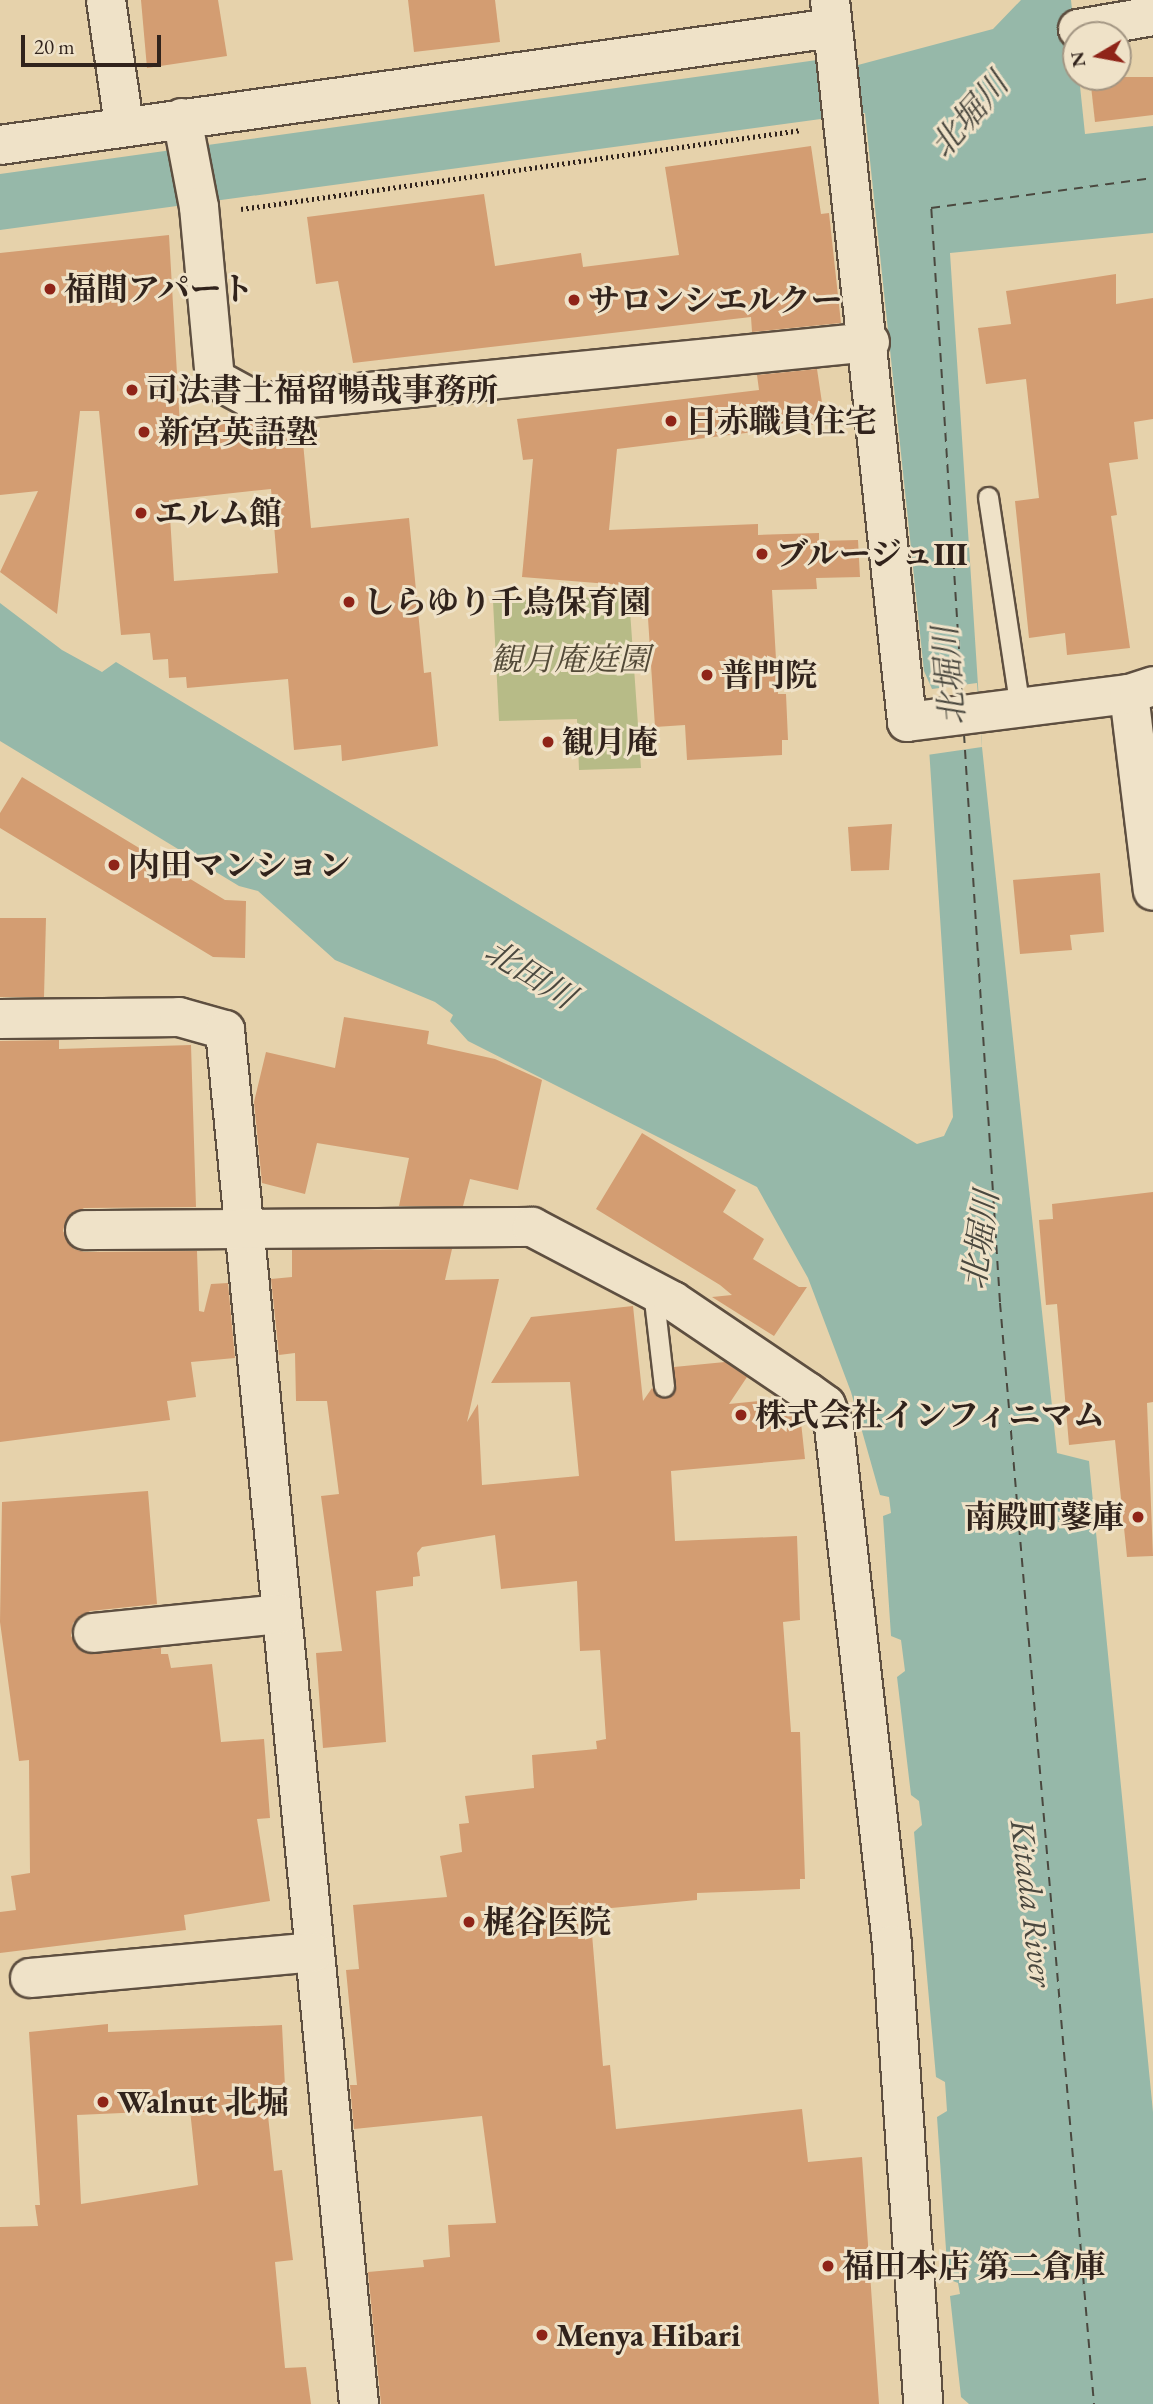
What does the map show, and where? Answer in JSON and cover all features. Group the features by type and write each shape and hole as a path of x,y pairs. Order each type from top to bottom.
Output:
{"street":[{"path":"106,0 124,125"},
{"path":"1124,21 1153,16"},
{"path":"0,145 124,125 185,133 834,28 847,121 907,722 1141,690 1153,891"},
{"path":"185,133 199,211 215,379 259,402 870,342"},
{"path":"0,1019 179,1017 225,1030 242,1227 359,2404"},
{"path":"86,1230 532,1227 653,1291 826,1405 838,1454 892,1945 923,2404"},
{"path":"93,1633 280,1614"},
{"path":"30,1978 313,1952"}],"lane":[{"path":"989,496 1003,710"},
{"path":"653,1291 664,1386"}],"path":[{"path":"199,211 847,121"}],"green space":[{"name":"観月庵庭園","path":"629,596 641,768 579,770 577,719 499,721 493,601"}],"water":[{"path":"1021,0 1071,0 1073,21 1062,21 1062,91 1081,91 1085,134 1153,126 1153,233 950,253 982,747 1057,1453 1089,1461 1153,2112 1153,2404 969,2404 961,2397 950,2296 960,2294 958,2283 948,2279 937,2117 947,2111 945,2082 936,2077 914,1832 922,1825 919,1801 911,1795 897,1677 905,1671 901,1640 891,1636 883,1516 891,1513 889,1497 880,1495 851,1392 808,1278 757,1187 468,1041 450,1021 453,1015 435,1002 335,960 258,891 239,886 0,741 0,603 62,650 102,672 116,662 917,1144 944,1136 953,1117 924,671 865,113 0,230 0,174 817,60 858,65 993,29"}],"pier":[{"path":"924,671 932,689 977,683 982,747 927,755"}],"building":[{"path":"141,0 218,0 227,56 147,68"},
{"path":"408,0 495,0 500,42 414,52"},
{"path":"1132,77 1153,77 1153,115 1095,122 1092,91 1132,91"},
{"path":"811,146 821,214 829,213 841,323 752,332 751,317 353,363 338,281 316,284 307,217 484,194 495,266 581,253 583,267 679,255 665,167"},
{"path":"169,235 180,426 301,421 311,528 409,518 424,673 431,672 438,746 342,761 341,745 294,750 288,679 187,688 186,677 169,678 168,659 153,660 150,633 121,635 99,411 80,411 57,614 0,572 38,491 0,495 0,253","holes":["271,489 278,573 174,581 169,500"]},
{"path":"1116,274 1116,304 1153,298 1153,419 1134,422 1138,459 1109,463 1117,515 1111,516 1130,648 1067,655 1065,633 1029,638 1015,501 1039,498 1026,379 986,384 978,328 1011,324 1006,291"},
{"path":"817,369 825,423 617,449 609,530 758,524 758,535 819,533 819,541 858,540 860,577 816,578 817,589 772,590 778,694 786,694 788,740 782,740 782,755 687,760 685,725 655,727 646,587 522,577 533,459 523,460 517,419 759,390 757,375"},
{"name":"内田マンション","path":"22,777 225,900 246,901 245,958 213,957 0,828 0,813"},
{"path":"892,824 889,870 851,871 848,827"},
{"path":"1100,873 1104,932 1070,935 1072,950 1020,954 1013,880"},
{"path":"0,918 46,918 44,997 0,997"},
{"path":"344,1017 429,1031 427,1044 495,1059 542,1080 518,1190 470,1179 463,1206 399,1206 409,1158 317,1143 305,1194 262,1183 254,1102 266,1052 335,1068"},
{"path":"59,1040 59,1049 191,1045 196,1207 84,1208 66,1219 63,1231 74,1249 84,1252 197,1251 199,1311 204,1312 211,1284 228,1283 235,1358 191,1362 196,1397 167,1401 170,1420 0,1442 0,1041"},
{"path":"642,1133 736,1190 723,1212 764,1239 753,1259 799,1287 807,1287 774,1336 712,1297 732,1295 720,1285 596,1209"},
{"path":"1153,1192 1153,1402 1147,1403 1153,1556 1127,1557 1115,1440 1069,1445 1057,1304 1046,1305 1039,1220 1053,1219 1052,1204"},
{"path":"452,1249 445,1280 499,1279 467,1422 478,1404 482,1485 579,1476 570,1382 491,1383 531,1317 633,1306 643,1401 652,1388 660,1397 672,1395 674,1367 725,1362 747,1377 729,1404 779,1399 783,1411 800,1413 805,1459 671,1471 675,1541 797,1536 800,1620 783,1622 791,1732 800,1732 805,1879 800,1879 800,1889 697,1893 697,1900 590,1910 603,2066 610,2065 616,2129 802,2109 808,2162 862,2157 879,2404 381,2404 368,2272 424,2267 423,2260 450,2257 448,2225 496,2223 482,2116 354,2129 350,2085 357,2085 346,1970 359,1969 353,1905 447,1897 440,1856 462,1852 459,1824 469,1823 465,1796 534,1788 532,1755 597,1749 596,1741 606,1739 600,1650 580,1651 577,1581 501,1589 495,1535 422,1547 417,1553 420,1576 413,1577 413,1586 376,1591 386,1742 323,1748 316,1653 342,1651 321,1496 339,1494 327,1401 296,1401 295,1353 279,1355 271,1279 292,1277 292,1250"},
{"path":"148,1491 157,1604 90,1611 73,1623 71,1636 85,1653 161,1648 161,1654 168,1654 171,1668 212,1664 221,1742 264,1739 270,1818 257,1819 270,1901 184,1915 186,1930 0,1953 0,1912 16,1910 11,1876 30,1873 29,1760 19,1761 0,1622 2,1502"},
{"path":"108,2024 108,2032 282,2025 285,2087 265,2088 274,2171 282,2170 293,2260 275,2262 285,2368 306,2367 311,2404 0,2404 0,2227 38,2226 35,2205 40,2205 29,2032","holes":["190,2110 198,2185 81,2204 77,2115"]}],"ferry route":[{"path":"962,697 931,208 1153,178"},
{"path":"964,734 1000,1303 1094,2404"}],"place":[{"name":"福間アパート","path":"50,289"},
{"name":"サロンシエルクー","path":"574,300"},
{"name":"司法書士福留暢哉事務所","path":"132,390"},
{"name":"日赤職員住宅","path":"671,421"},
{"name":"新宮英語塾","path":"144,432"},
{"name":"エルム館","path":"141,513"},
{"name":"ブルージュⅢ","path":"762,554"},
{"name":"しらゆり千鳥保育園","path":"349,602"},
{"name":"普門院","path":"707,675"},
{"name":"観月庵","path":"548,742"},
{"name":"内田マンション","path":"114,865"},
{"name":"株式会社インフィニマム","path":"741,1415"},
{"name":"南殿町鼕庫","path":"1138,1517"},
{"name":"梶谷医院","path":"469,1922"},
{"name":"Walnut 北堀","path":"103,2102"},
{"name":"福田本店 第二倉庫","path":"828,2266"},
{"name":"Menya Hibari","path":"542,2335"}],"water label":[{"name":"北堀川","path":"969,115"},
{"name":"北堀川","path":"949,676"},
{"name":"北田川","path":"530,974"},
{"name":"北堀川","path":"980,1240"},
{"name":"Kitada River","path":"1032,1903"}]}
